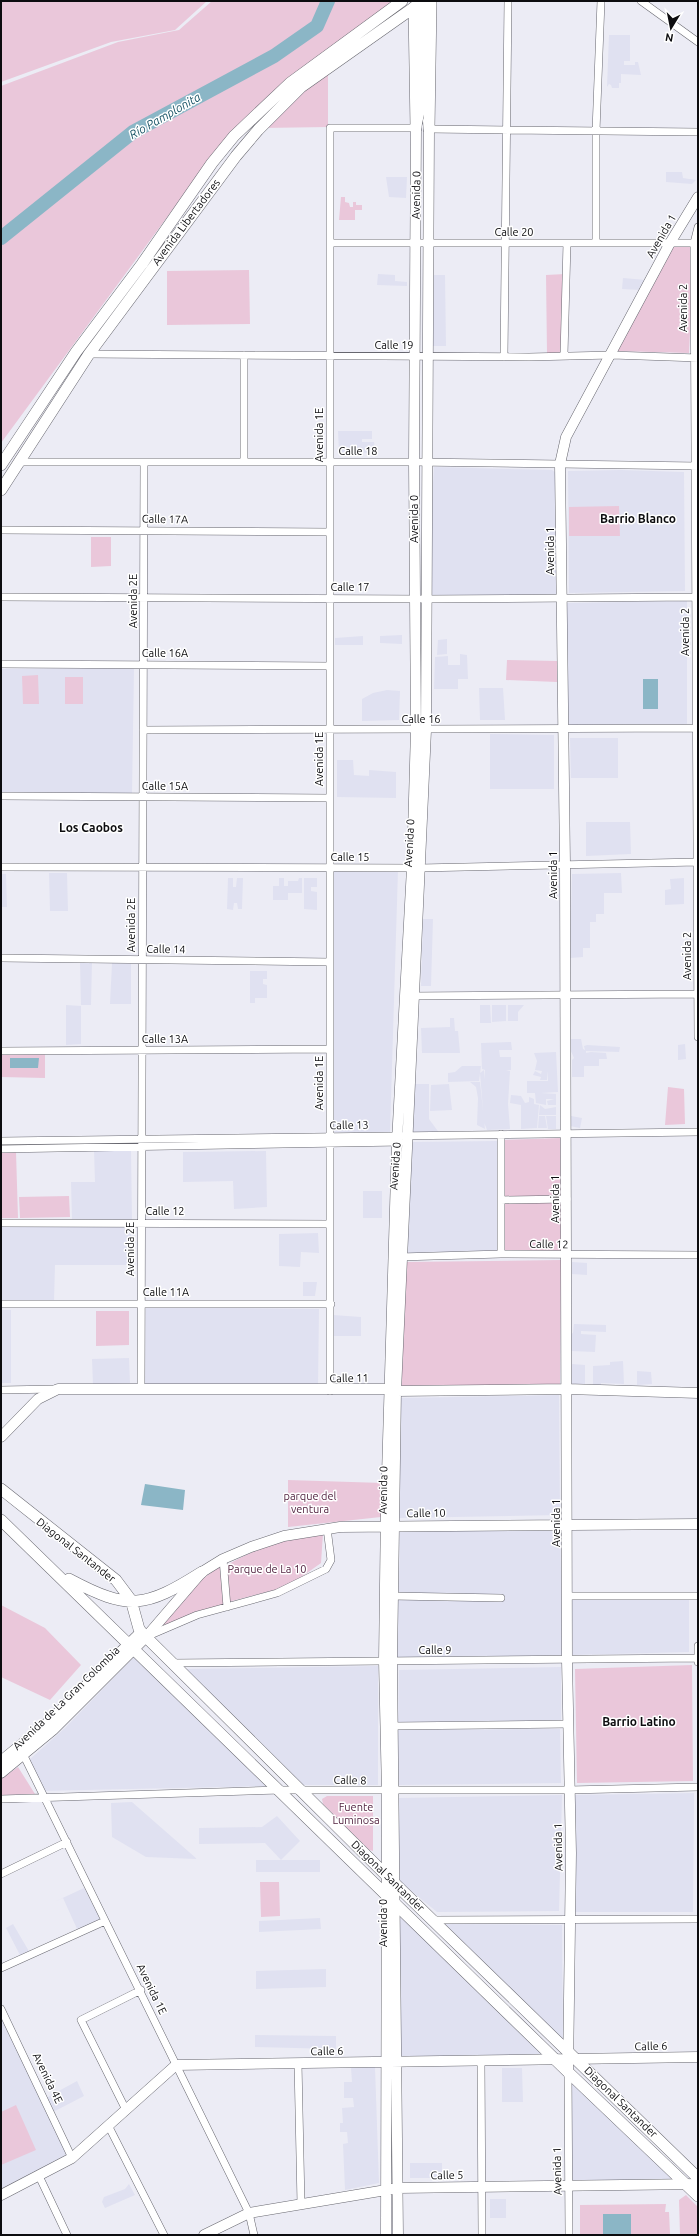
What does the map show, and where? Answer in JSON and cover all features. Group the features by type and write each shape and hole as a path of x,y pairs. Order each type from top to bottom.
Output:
{"main road":[{"name":"Avenida Libertadores","path":"1,465 76,352 142,264 212,163 234,136 290,82 402,1"},
{"path":"430,129 431,1"},
{"name":"Avenida Libertadores","path":"1,490 89,354 232,162 258,130 301,87 420,3"},
{"path":"416,128 420,3"},
{"name":"Diagonal Santander","path":"1,1489 111,1576 125,1590 132,1602 143,1634 390,1879 698,2178"},
{"path":"1,1496 20,1512 44,1524"},
{"name":"Diagonal Santander","path":"1,1520 58,1573 568,2072 698,2196"},
{"path":"58,1573 98,1594 112,1599 132,1602 147,1600 162,1595 202,1572"}],"street":[{"path":"504,357 508,1"},
{"path":"596,242 596,131 601,1"},
{"path":"641,1 698,42"},
{"name":"Avenida 0","path":"420,3 423,83 422,100 416,128 414,599 421,730"},
{"name":"Avenida 0","path":"398,2235 395,1902 390,1879 388,1661 397,1138 409,996 416,868 426,599 427,243 430,129 422,100"},
{"name":"Avenida 1E","path":"330,1391 330,128 416,128"},
{"path":"430,129 698,132"},
{"name":"Avenida 1","path":"569,2235 568,2072 571,2056 571,1919 567,1660 568,1525 566,995 560,464 566,437 612,355 670,243 698,197"},
{"name":"Avenida 2","path":"698,227 696,243 698,1037"},
{"name":"Calle 20","path":"330,243 696,243"},
{"path":"564,355 567,243"},
{"name":"Calle 19","path":"89,354 504,357 612,355 696,358"},
{"path":"244,355 244,462"},
{"name":"Calle 18","path":"19,462 426,462 696,466"},
{"name":"Avenida 2E","path":"140,1389 144,462"},
{"name":"Calle 17A","path":"1,530 144,529 330,532"},
{"name":"Calle 17","path":"1,597 426,599 697,597"},
{"name":"Calle 16A","path":"1,664 330,666"},
{"name":"Calle 16","path":"143,730 563,730 697,728"},
{"name":"Calle 15A","path":"1,796 330,798"},
{"name":"Calle 15","path":"1,867 416,868 698,862"},
{"name":"Calle 14","path":"1,958 330,962"},
{"path":"409,996 698,994"},
{"name":"Avenida 0","path":"392,1390 408,1138 409,996"},
{"name":"Calle 13A","path":"1,1051 330,1049"},
{"name":"Calle 13","path":"1,1150 141,1147 502,1134 698,1132"},
{"path":"501,1254 502,1134"},
{"name":"Calle 13","path":"1,1141 141,1139 330,1140"},
{"path":"501,1200 567,1199"},
{"name":"Calle 12","path":"1,1223 141,1222 330,1224"},
{"name":"Calle 12","path":"400,1258 501,1254 698,1255"},
{"name":"Calle 11A","path":"1,1304 331,1304"},
{"path":"1,1437 38,1399 58,1389"},
{"name":"Calle 11","path":"1,1390 140,1389 330,1391 567,1389 698,1393"},
{"name":"Calle 10","path":"143,1634 202,1572 223,1559 284,1536 327,1528 390,1526 698,1524"},
{"name":"Avenida 0","path":"390,1526 393,1596 388,1661 394,1726 390,1791"},
{"path":"143,1634 197,1615 277,1593 326,1569 331,1560 327,1528"},
{"path":"223,1559 227,1607"},
{"path":"393,1596 501,1598"},
{"path":"568,1596 698,1596"},
{"name":"Avenida de La Gran Colombia","path":"1,1773 24,1756 53,1730 143,1634"},
{"name":"Avenida de La Gran Colombia","path":"1,1761 46,1724 132,1645"},
{"path":"698,1646 698,1663"},
{"name":"Calle 9","path":"172,1663 698,1658"},
{"path":"394,1726 568,1724"},
{"name":"Avenida 1E","path":"24,1756 105,1921 141,1990 249,2213 254,2235"},
{"name":"Calle 8","path":"1,1799 281,1790 569,1790 698,1787"},
{"path":"1,1874 67,1842"},
{"name":"Avenida 0","path":"386,2235 386,1894 390,1879"},
{"path":"432,1920 698,1919"},
{"path":"1,1968 105,1921"},
{"path":"126,2110 81,2020 141,1990"},
{"name":"Avenida 4E","path":"1,2009 72,2158"},
{"name":"Calle 6","path":"176,2065 556,2059 571,2056 698,2057"},
{"path":"481,2060 482,2235"},
{"path":"298,2063 301,2204"},
{"path":"1,2195 72,2158 109,2127 176,2065"},
{"path":"109,2127 164,2235"},
{"path":"39,2176 67,2235"},
{"name":"Calle 5","path":"204,2235 249,2213 398,2188 698,2184"}],"shaded area":[{"path":"609,35 630,35 630,61 624,61 624,65 635,65 635,62 638,62 641,75 621,74 621,83 619,83 619,88 612,88 609,84 607,87"},
{"path":"666,172 682,172 683,178 696,180 692,184 666,182"},
{"path":"386,177 407,177 406,198 389,197"},
{"path":"378,274 395,275 395,281 407,282 407,286 377,285"},
{"path":"434,275 445,275 446,346 433,346"},
{"path":"623,278 646,280 641,290 622,289"},
{"path":"338,431 372,431 372,439 362,439 362,442 374,442 376,453 339,452"},
{"path":"434,467 552,470 556,473 559,596 426,598"},
{"path":"621,470 684,472 685,591 569,593 568,471"},
{"path":"687,601 687,724 565,725 566,603"},
{"path":"402,635 402,644 380,643 380,636"},
{"path":"363,636 363,645 335,645 335,638"},
{"path":"447,639 447,654 437,655 438,640"},
{"path":"460,654 467,655 468,679 458,679 458,689 434,689 435,657 448,656 448,665 460,665"},
{"path":"134,668 132,795 1,795 1,669"},
{"path":"479,688 503,688 505,720 480,720"},
{"path":"387,690 400,691 399,720 362,721 362,699 373,693"},
{"path":"490,734 554,735 554,789 490,789"},
{"path":"570,738 618,738 618,778 571,778"},
{"path":"337,760 353,760 354,775 369,776 369,770 396,772 396,798 337,797"},
{"path":"586,822 630,822 631,854 586,856"},
{"path":"398,870 390,1132 333,1132 334,871"},
{"path":"49,873 67,873 68,911 50,911"},
{"path":"621,873 622,893 604,893 604,914 596,914 596,922 590,922 590,948 583,948 583,957 570,958 572,874"},
{"path":"1,874 6,874 7,907 1,907"},
{"path":"228,878 233,878 233,887 236,887 237,878 243,878 242,909 238,909 237,903 234,903 233,910 227,909"},
{"path":"279,878 284,878 284,886 288,886 288,881 298,881 299,878 302,878 302,893 288,893 288,900 273,900 273,886 279,886"},
{"path":"304,878 317,878 317,887 311,887 311,891 317,892 317,910 304,909"},
{"path":"684,878 684,904 665,905 665,890 671,889 670,879"},
{"path":"423,919 433,919 431,986 421,986"},
{"path":"80,962 92,962 91,1005 81,1005"},
{"path":"112,963 131,964 131,1004 110,1004"},
{"path":"250,971 267,971 267,979 263,979 263,984 267,985 267,998 255,998 255,1003 250,1003"},
{"path":"66,1005 81,1006 81,1044 66,1045"},
{"path":"480,1005 490,1005 491,1023 480,1023"},
{"path":"492,1005 506,1005 506,1021 492,1022"},
{"path":"508,1005 524,1005 518,1012 518,1021 508,1021"},
{"path":"450,1018 454,1018 455,1031 458,1031 460,1053 422,1053 421,1028 450,1027"},
{"path":"571,1039 581,1039 583,1049 585,1050 584,1046 587,1045 620,1047 619,1052 586,1051 586,1053 606,1053 607,1059 599,1059 599,1066 584,1066 584,1077 572,1077 572,1060 574,1058 570,1049"},
{"path":"511,1042 512,1050 499,1050 500,1057 511,1057 511,1070 506,1070 510,1071 508,1104 510,1129 487,1130 484,1122 480,1073 484,1070 485,1080 485,1070 482,1069 481,1043"},
{"path":"685,1044 686,1059 678,1060 678,1045"},
{"path":"556,1052 558,1092 541,1093 556,1094 556,1105 548,1105 547,1101 554,1099 546,1099 546,1105 536,1103 535,1093 527,1093 527,1081 548,1081 548,1071 547,1080 540,1080 541,1077 533,1075 535,1071 541,1074 542,1071 535,1070 537,1061 534,1053"},
{"path":"462,1066 481,1066 479,1081 448,1082 448,1073 455,1072"},
{"path":"470,1082 480,1082 485,1129 477,1125 478,1098 476,1087"},
{"path":"412,1084 429,1084 429,1119 440,1134 411,1135"},
{"path":"449,1084 452,1110 430,1111 431,1085"},
{"path":"511,1095 521,1096 525,1103 529,1102 529,1097 534,1099 534,1104 539,1105 537,1128 521,1129 521,1105 510,1103"},
{"path":"540,1105 545,1109 556,1107 556,1115 539,1115"},
{"path":"539,1116 545,1116 547,1128 538,1128"},
{"path":"546,1116 556,1116 556,1129 548,1129"},
{"path":"571,1116 582,1118 580,1128 570,1126"},
{"path":"497,1141 498,1255 407,1255 411,1142"},
{"path":"94,1150 131,1150 132,1221 72,1220 71,1182 95,1182"},
{"path":"266,1151 267,1207 234,1209 233,1181 183,1182 183,1152"},
{"path":"363,1191 382,1191 382,1218 363,1218"},
{"path":"1,1226 131,1226 130,1265 55,1265 54,1301 1,1301"},
{"path":"318,1233 319,1253 301,1252 300,1267 279,1266 279,1234"},
{"path":"572,1262 587,1263 587,1275 572,1274"},
{"path":"303,1282 317,1282 315,1296 303,1296"},
{"path":"146,1307 319,1309 318,1387 145,1386"},
{"path":"1,1310 11,1310 11,1383 1,1383"},
{"path":"333,1315 361,1317 361,1336 332,1336"},
{"path":"574,1324 606,1325 606,1332 581,1331 581,1334 596,1335 595,1352 571,1351 571,1334 573,1333"},
{"path":"129,1358 130,1383 93,1385 92,1359"},
{"path":"623,1361 624,1384 601,1383 601,1386 593,1386 593,1366 610,1365 610,1362"},
{"path":"572,1364 585,1365 585,1386 571,1386"},
{"path":"637,1371 651,1372 652,1384 637,1385"},
{"path":"559,1395 560,1515 399,1518 401,1398"},
{"path":"400,1531 560,1531 563,1655 397,1659"},
{"path":"689,1599 689,1652 573,1655 572,1600"},
{"path":"134,1657 271,1786 40,1791 30,1759 65,1728"},
{"path":"378,1666 378,1785 298,1785 183,1669"},
{"path":"561,1667 561,1721 398,1722 399,1670"},
{"path":"560,1729 561,1783 399,1785 398,1730"},
{"path":"694,1793 693,1912 575,1912 574,1795"},
{"path":"562,1795 559,1911 437,1912 399,1881 399,1798"},
{"path":"132,1802 197,1859 146,1857 112,1837 111,1803"},
{"path":"277,1816 300,1841 281,1860 265,1843 199,1844 199,1828 262,1827"},
{"path":"256,1860 320,1860 320,1872 256,1872"},
{"path":"84,1888 101,1920 78,1931 63,1898 54,1902"},
{"path":"395,1906 548,2057 398,2056"},
{"path":"320,1918 321,1929 259,1932 259,1921"},
{"path":"13,1924 30,1953 21,1957 6,1928"},
{"path":"445,1924 562,1925 563,2042"},
{"path":"326,1969 326,1987 256,1989 256,1971"},
{"path":"1,2015 68,2155 1,2192"},
{"path":"255,2035 336,2036 336,2049 255,2047"},
{"path":"375,2067 379,2183 345,2190 343,2144 348,2143 347,2132 340,2132 340,2123 343,2123 342,2108 354,2107 353,2098 344,2098 344,2082 352,2082 351,2068"},
{"path":"502,2068 522,2068 523,2102 502,2102"},
{"path":"570,2078 677,2182 571,2182"},
{"path":"77,2081 84,2096 53,2112 46,2098"},
{"path":"410,2163 442,2163 442,2178 410,2178"},
{"path":"129,2184 135,2195 105,2208 102,2202 104,2197 125,2189"},
{"path":"490,2199 506,2199 506,2218 490,2218"}],"green space":[{"path":"1,1 207,1 175,30 111,42 1,82"},
{"path":"212,1 397,1 338,45 201,171 1,443 1,86 118,42 179,30"},
{"path":"328,70 328,127 262,128"},
{"path":"341,197 345,197 345,202 349,203 350,207 353,207 353,202 356,202 356,205 362,205 362,210 355,210 355,220 339,220"},
{"path":"673,245 694,246 689,353 617,351"},
{"path":"249,270 250,324 167,325 167,271"},
{"path":"565,274 564,353 547,353 546,275"},
{"path":"619,506 620,536 569,536 569,507"},
{"path":"91,537 111,537 111,566 91,567"},
{"path":"507,660 557,661 557,682 506,680"},
{"path":"38,675 39,704 23,704 22,676"},
{"path":"65,677 83,677 83,704 65,704"},
{"path":"45,1053 45,1078 1,1077 1,1054"},
{"path":"668,1087 684,1089 685,1124 665,1125"},
{"path":"561,1138 562,1196 502,1198 503,1140"},
{"path":"16,1152 18,1218 1,1218 1,1153"},
{"path":"69,1196 70,1217 20,1218 19,1197"},
{"path":"562,1201 563,1254 504,1254 504,1202"},
{"path":"561,1260 560,1389 399,1388 403,1262"},
{"path":"96,1311 129,1311 129,1345 96,1346"},
{"name":"parque del ventura","path":"288,1480 383,1483 381,1517 288,1527"},
{"name":"Parque de La 10","path":"323,1533 321,1563 300,1578 275,1590 228,1602 227,1565 250,1553 274,1544"},
{"name":"Parque de La 10","path":"220,1566 225,1604 158,1627 186,1591"},
{"path":"1,1605 45,1628 81,1665 50,1700 1,1677"},
{"path":"692,1665 693,1781 577,1783 575,1669"},
{"path":"18,1767 35,1794 1,1795 1,1779"},
{"name":"Fuente Luminosa","path":"327,1796 373,1796 373,1851 369,1850 323,1804 322,1799"},
{"path":"260,1882 279,1882 280,1916 261,1917"},
{"path":"16,2105 36,2150 1,2165 1,2112"},
{"path":"686,2195 698,2207 698,2235 680,2235 679,2200"},
{"path":"666,2204 665,2212 669,2212 670,2234 580,2235 580,2205"}],"water":[{"path":"643,679 658,679 658,709 643,709"},
{"path":"10,1058 39,1058 38,1068 10,1068"},
{"path":"145,1484 185,1490 183,1510 141,1505"},
{"path":"603,2214 631,2214 631,2235 603,2235"}],"waterway":[{"name":"Río Pamplonita","path":"1,238 133,132 274,56 317,26 328,1"}],"district":[{"name":"Barrio Blanco","path":"638,519"},
{"name":"Los Caobos","path":"91,828"},
{"name":"Barrio Latino","path":"639,1722"}]}
